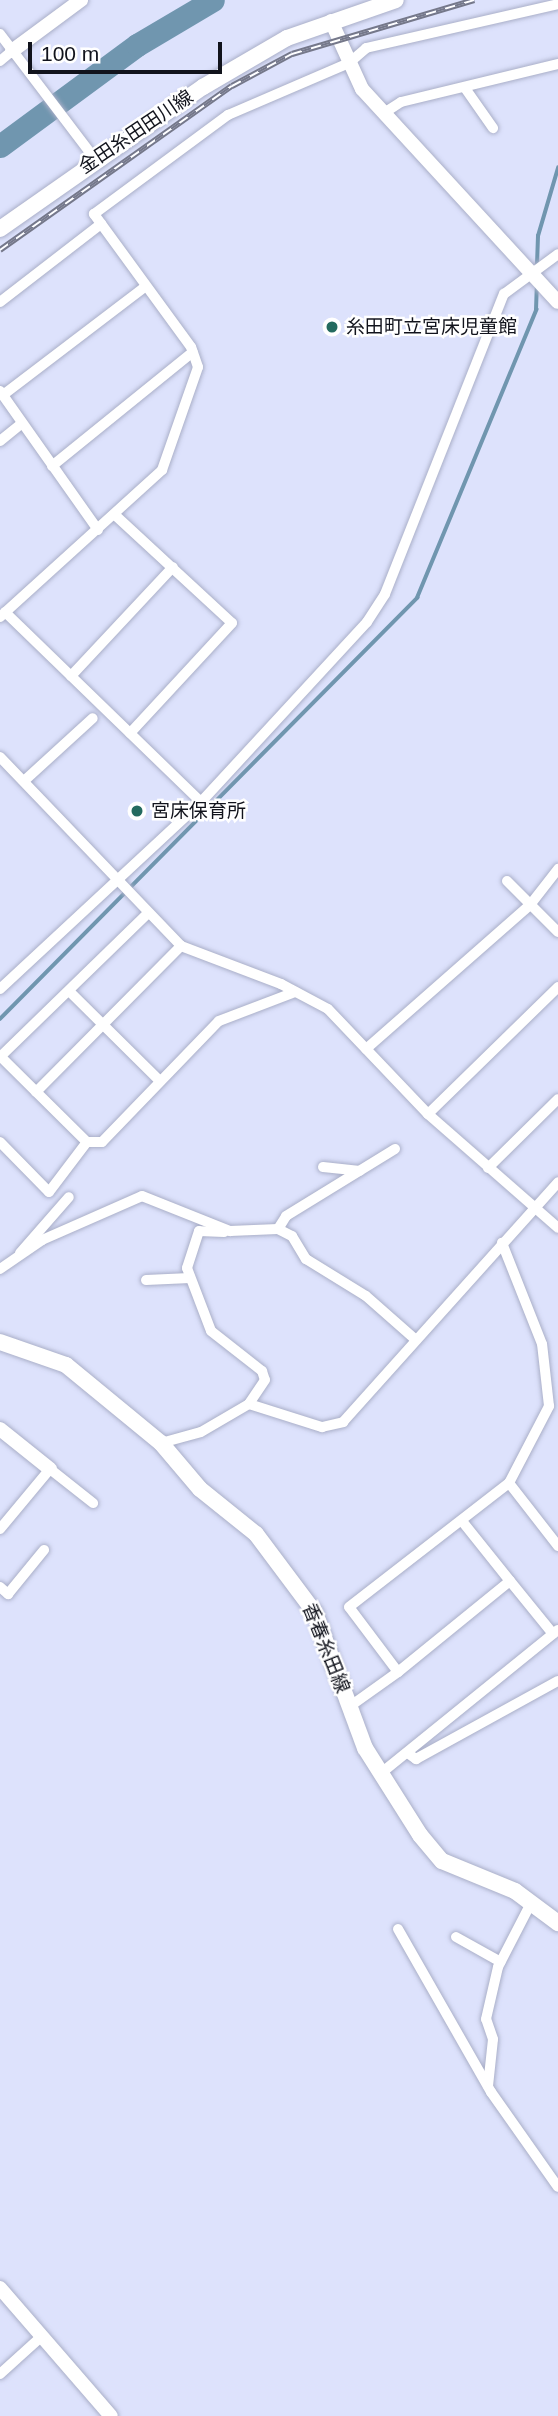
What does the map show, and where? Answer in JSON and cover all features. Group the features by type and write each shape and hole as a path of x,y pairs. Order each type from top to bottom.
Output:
{"main road":[{"name":"金田糸田田川線","path":"0,229 95,159 203,87 287,38 396,0"},
{"name":"香春糸田線","path":"0,1342 66,1366 161,1443 200,1489 248,1526 301,1588 349,1707 380,1774 442,1861 515,1891 530,1905 558,1923"}],"street":[{"path":"0,61 15,57 81,0"},
{"path":"201,802 3,614 115,515 170,457 198,367 193,352 94,214 228,115 349,63 366,48 558,4"},
{"path":"331,21 349,63 384,113 558,302"},
{"path":"0,34 80,144 95,159"},
{"path":"384,113 401,102 558,64"},
{"path":"465,88 493,128"},
{"path":"0,302 101,223"},
{"path":"0,989 201,802 367,622 385,594 504,294 528,271 558,254"},
{"path":"98,530 2,393 145,287"},
{"path":"52,466 193,352"},
{"path":"0,441 22,423"},
{"path":"115,515 232,623 130,733"},
{"path":"71,676 173,567"},
{"path":"24,781 93,718"},
{"path":"0,757 147,914 181,946 295,992 328,1009 428,1114 557,1226"},
{"path":"366,1049 530,905 558,869"},
{"path":"507,881 558,932"},
{"path":"147,914 0,1057 87,1142 102,1142 159,1080 219,1021 295,992"},
{"path":"36,1092 181,946"},
{"path":"428,1114 558,987"},
{"path":"69,990 103,1027 159,1080"},
{"path":"488,1168 558,1099"},
{"path":"0,1142 49,1192 87,1142"},
{"path":"278,1229 286,1216 395,1149"},
{"path":"323,1167 360,1171"},
{"path":"249,1404 321,1427 343,1422 558,1182"},
{"path":"0,1269 13,1264 42,1240 142,1196 230,1231"},
{"path":"13,1264 69,1197"},
{"path":"161,1443 201,1432 249,1404 265,1380 262,1371 212,1331 187,1268 199,1231 278,1229 292,1236 306,1259 366,1296 415,1339"},
{"path":"398,1672 349,1606 509,1483 539,1432 551,1378 502,1243"},
{"path":"146,1280 190,1278"},
{"path":"0,1429 93,1503"},
{"path":"0,1529 50,1469"},
{"path":"509,1483 558,1546"},
{"path":"380,1774 409,1754 556,1632 461,1521"},
{"path":"0,1587 8,1594 44,1550"},
{"path":"349,1707 398,1672 510,1581"},
{"path":"409,1754 416,1759 558,1681"},
{"path":"488,2087 493,2039 486,2019 501,1962 530,1905"},
{"path":"398,1929 488,2087 558,2187"},
{"path":"456,1937 501,1962"},
{"path":"0,2288 111,2416"},
{"path":"0,2374 42,2336"}],"waterway":[{"path":"0,146 137,45 213,0"},
{"path":"537,265 538,236 558,168"},
{"path":"0,1019 417,598 536,310 537,287"}],"railway":[{"path":"0,250 232,86 292,54 474,0"}],"place":[{"name":"糸田町立宮床児童館","path":"332,327"},
{"name":"宮床保育所","path":"137,811"}]}
